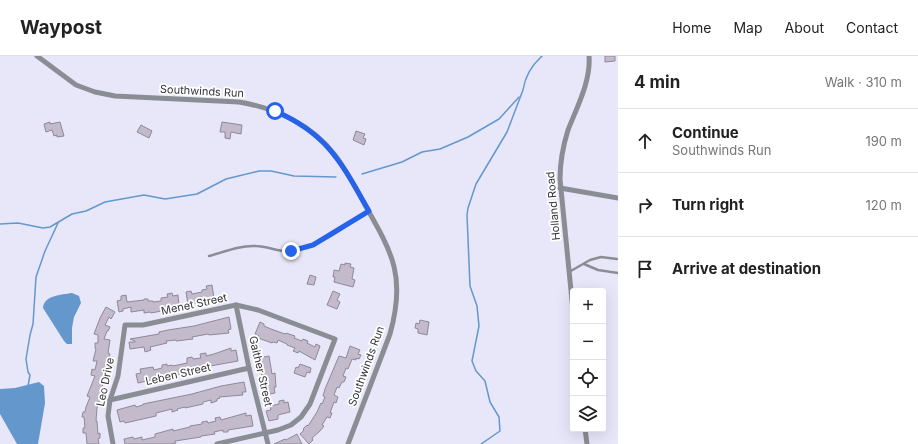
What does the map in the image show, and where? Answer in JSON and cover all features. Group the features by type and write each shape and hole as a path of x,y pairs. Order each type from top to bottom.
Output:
{"street":[{"name":"Southwinds Run","path":"37,56 76,85 95,92 115,96 239,102 258,105 304,126 324,143 335,155 346,171 387,244 396,270 397,298 395,316 390,334 348,444"},
{"name":"Holland Road","path":"571,288 560,188 560,165 563,149 587,76 589,56"},
{"path":"560,188 618,198"},
{"name":"Menet Street","path":"125,325 143,325 236,305 258,310 335,339 310,404 301,417 291,425 278,430 265,432"},
{"name":"Gaither Street","path":"236,305 267,443"},
{"name":"Leo Drive","path":"113,444 108,416 110,400 118,376 125,325"},
{"name":"Leben Street","path":"110,400 250,368"},
{"path":"217,444 265,432"},
{"path":"585,432 586,444"}],"lane":[{"path":"209,256 254,246 265,246 291,251 301,249 313,245 369,211"},
{"path":"569,272 590,260 601,257 617,260"},
{"path":"584,264 598,270 618,273"}],"water":[{"path":"72,293 79,296 81,303 74,317 72,344 67,344 43,308 46,300 54,296"},
{"path":"39,382 44,386 45,403 38,444 17,444 0,414 0,389 15,388"}],"building":[{"path":"605,56 615,56 615,61 605,62"},
{"path":"50,122 50,124 60,122 64,136 54,136 52,130 46,132 44,124"},
{"path":"222,122 242,125 241,134 231,132 230,139 225,138 225,132 220,132"},
{"path":"141,125 152,131 149,138 137,132"},
{"path":"356,131 365,134 363,138 366,139 364,145 353,140"},
{"path":"345,263 351,264 350,267 354,268 352,279 355,280 353,287 334,282 334,270 339,271 341,264 345,265"},
{"path":"310,275 316,277 314,285 307,284"},
{"path":"212,285 214,298 188,305 186,292 191,291 192,294 202,292 202,290 207,289 206,286"},
{"path":"333,291 340,294 337,300 340,302 337,309 327,305"},
{"path":"172,293 173,296 178,295 179,307 167,307 167,310 144,313 144,310 131,312 131,307 123,309 123,311 119,312 117,301 121,300 121,296 126,295 127,302 148,299 148,301 153,302 161,301 161,298 168,297 167,294"},
{"path":"106,307 115,312 111,319 109,317 105,325 110,327 104,339 110,340 108,353 110,354 107,373 97,408 96,421 100,438 98,439 99,444 87,444 86,433 83,433 83,428 85,428 84,417 82,417 90,397 87,396 95,376 91,375 92,369 95,370 97,361 93,361 96,349 95,343 98,343 98,335 94,334"},
{"path":"229,317 231,329 228,330 229,333 208,334 192,337 193,339 166,341 167,343 150,347 151,350 145,352 144,347 130,349 129,342 135,341 130,339 159,334 159,332 194,326"},
{"path":"420,320 429,322 427,335 418,333 418,329 415,328 416,323 419,324"},
{"path":"260,322 264,324 264,326 271,329 295,336 294,338 302,341 303,339 308,341 307,343 315,347 316,344 320,346 315,360 299,351 298,353 293,351 295,348 278,340 277,343 272,343 258,338 259,336 255,334"},
{"path":"350,346 360,350 358,354 361,355 359,359 352,359 348,369 346,368 343,376 346,377 344,382 342,382 339,388 337,387 334,395 338,397 336,403 334,402 330,413 332,413 330,418 327,417 322,425 324,426 312,438 313,440 309,444 300,434 307,425 308,426 321,403 322,404 325,397 323,396 325,389 339,356 346,358"},
{"path":"231,348 231,351 236,350 238,361 199,368 199,370 187,373 138,383 136,374 141,373 140,369 153,367 154,370 162,368 162,365 167,364 167,366 173,366 187,363 187,358 201,358 200,354 206,353 206,356"},
{"path":"269,356 272,374 275,373 276,387 274,387 275,393 265,395 259,358"},
{"path":"300,364 311,368 310,373 307,372 305,377 294,373 296,367 298,368"},
{"path":"244,382 246,392 242,392 243,395 219,397 220,398 217,399 217,401 211,403 211,400 203,402 203,404 177,409 178,410 172,412 172,409 156,413 156,416 125,423 124,421 120,422 117,410"},
{"path":"284,400 284,403 288,402 290,412 278,415 278,419 269,421 266,411 271,410 270,406 279,404 279,401"},
{"path":"246,413 246,416 251,415 253,426 228,430 228,432 223,432 223,430 214,432 215,434 175,441 176,443 170,444 125,444 124,439 142,437 142,440 155,437 155,434 173,429 173,431 202,424 202,422 207,421 208,423 216,421 215,418 220,417 221,420"},
{"path":"297,434 302,444 274,444 285,439 286,440"}],"waterway":[{"path":"481,444 500,431 499,417 490,402 485,381 476,371 472,361 479,326 477,306 470,286 468,208 476,184 507,132 527,76 532,67 542,56"},
{"path":"362,174 402,162 422,152 440,149 468,137 499,119 519,97"},
{"path":"0,224 18,223 43,228 50,227 72,214 86,211 105,202 144,195 165,199 197,194 226,179 259,171 271,171 294,176 336,177"},
{"path":"28,386 30,375 28,372 26,359 33,324 36,277 45,251 58,223"}],"route":[{"path":"275,111 304,126 324,143 335,155 346,171 369,211 313,245 291,251"}]}
